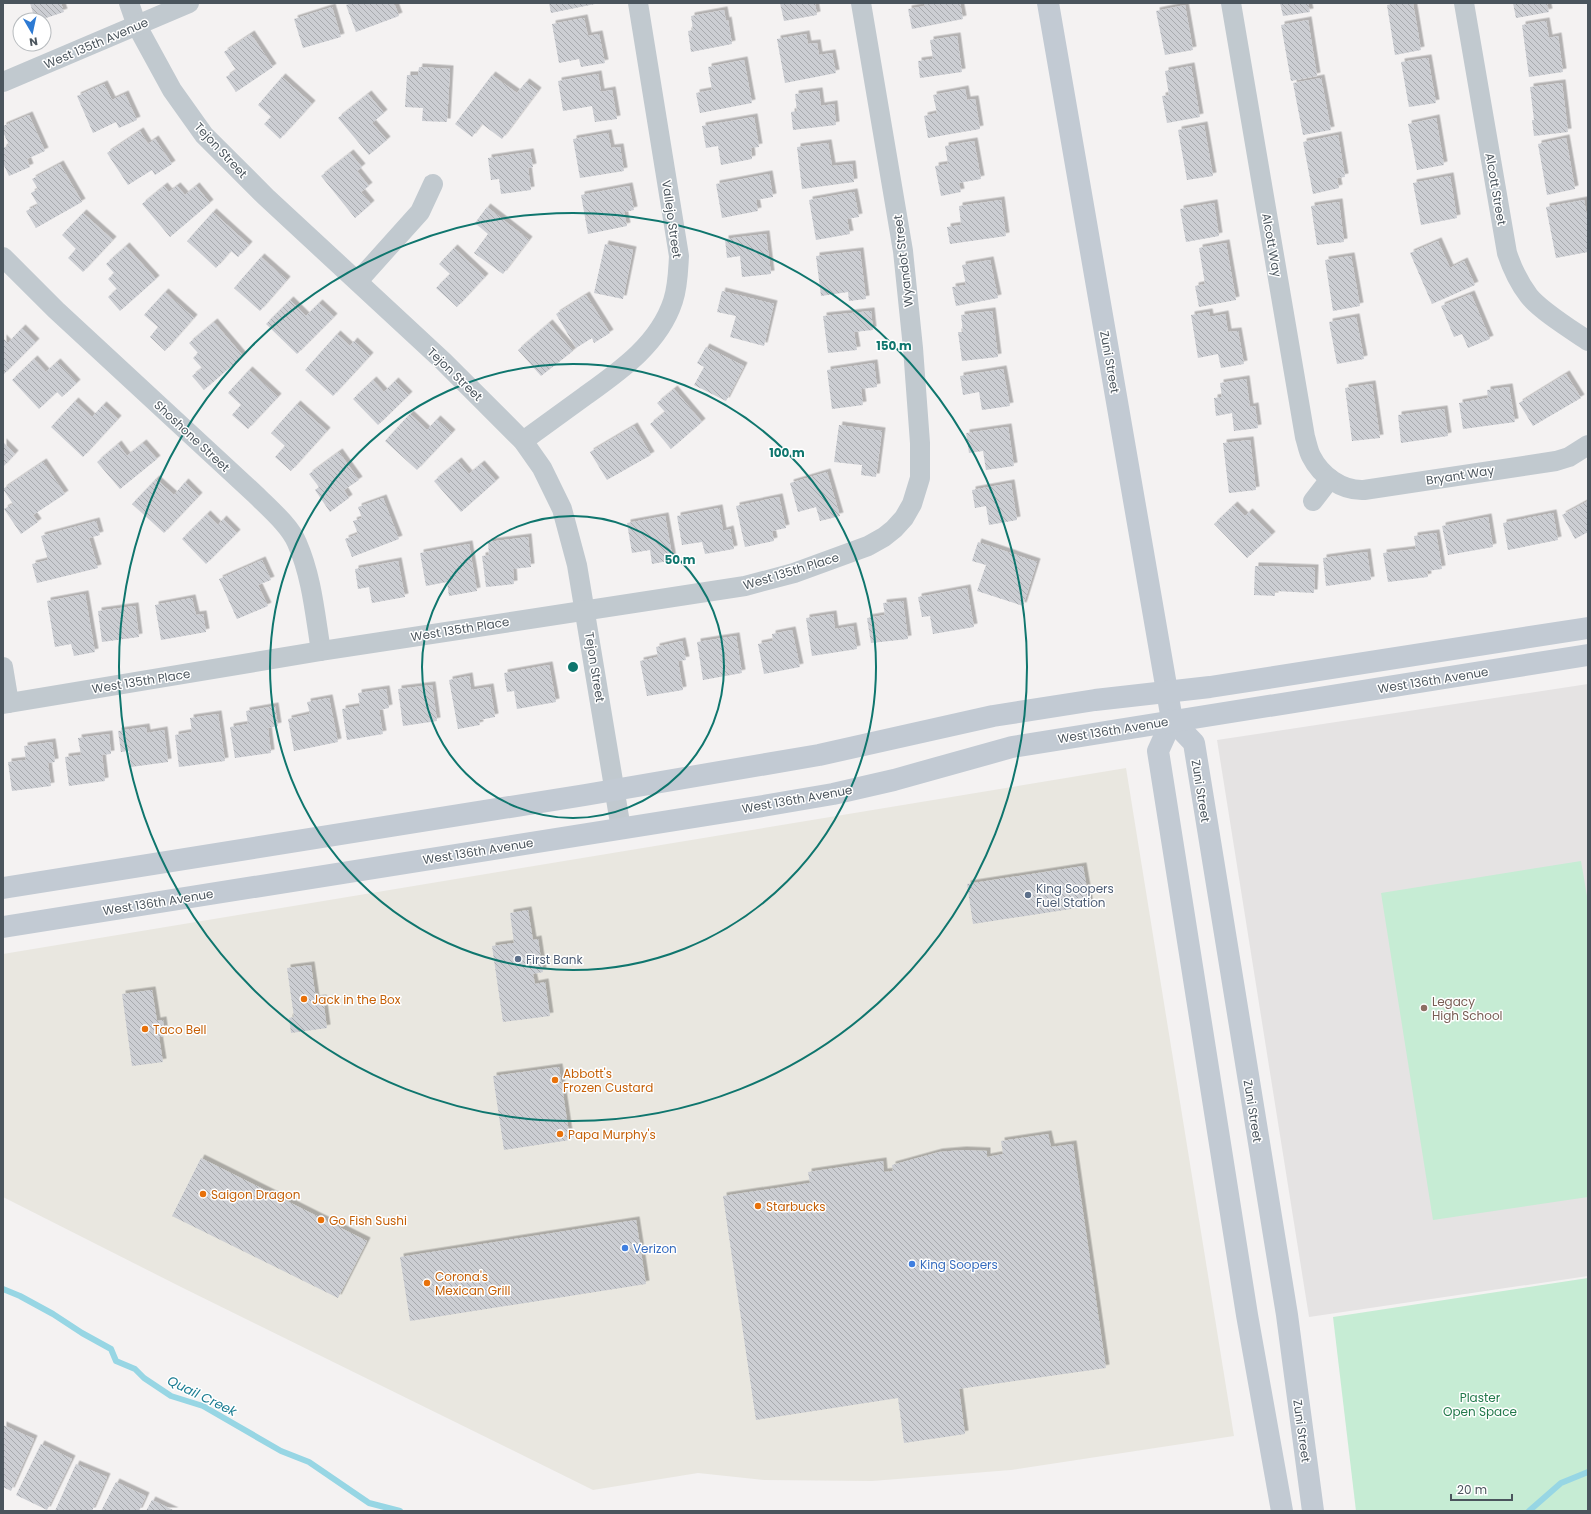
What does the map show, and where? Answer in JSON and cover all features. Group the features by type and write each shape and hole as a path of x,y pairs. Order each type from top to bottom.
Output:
{"main road":[{"name":"Zuni Street","path":"1048,3 1172,720 1194,743 1287,1315 1313,1511"},
{"path":"3,888 615,790 819,755 993,716 1095,700 1210,687 1588,628"},
{"name":"West 136th Avenue","path":"3,927 833,794 929,771 1012,747 1172,720 1588,656"},
{"path":"1172,720 1158,752 1247,1315 1282,1511"}],"street":[{"name":"Tejon Street","path":"129,3 137,26 172,90 204,135 261,191 443,361 523,441 542,468 562,510 577,565 621,829"},
{"name":"West 135th Avenue","path":"3,82 188,3"},
{"name":"Vallejo Street","path":"523,441 621,370 650,342 673,303 678,285 679,256 638,3"},
{"name":"Wyandot Street","path":"861,3 898,218 913,348 920,443 920,478 912,504 904,518"},
{"name":"Alcott Way","path":"1231,3 1306,437 1311,456 1322,472 1330,479"},
{"name":"Alcott Street","path":"1464,3 1507,253 1514,274 1534,301 1588,341"},
{"path":"358,281 420,212 433,184"},
{"name":"Shoshone Street","path":"3,257 56,310 256,495 293,535 306,570 321,651"},
{"name":"Bryant Way","path":"1330,479 1353,490 1364,490 1556,461 1569,457 1588,445"},
{"path":"1313,500 1330,479"},
{"name":"West 135th Place","path":"6,703 321,651 745,586 794,573 868,546 884,537 904,518"},
{"path":"3,667 6,703"}],"shaded area":[{"name":"Legacy High School","path":"1588,684 1588,1276 1309,1317 1217,740"},
{"path":"1126,768 1234,1436 1011,1470 872,1481 764,1480 698,1473 593,1490 181,1287 3,1197 3,954"}],"green space":[{"path":"1581,861 1588,902 1588,1197 1433,1220 1381,893"},
{"name":"Plaster Open Space","path":"1588,1278 1588,1511 1356,1511 1333,1317"}],"building":[{"path":"30,3 61,3 64,12 52,16 52,12 33,12"},
{"path":"352,3 394,3 399,16 356,32 346,5"},
{"path":"549,3 595,3 595,4 551,13"},
{"path":"780,3 815,3 817,15 784,21"},
{"path":"924,3 960,3 963,19 912,29 908,9 925,6"},
{"path":"1280,3 1308,3 1310,12 1283,16"},
{"path":"1396,3 1413,3 1421,50 1395,55 1387,5"},
{"path":"1513,3 1547,3 1549,12 1516,18"},
{"path":"1185,5 1193,50 1165,55 1156,11"},
{"path":"332,7 341,37 303,48 294,19"},
{"path":"724,10 726,21 728,20 732,44 691,52 688,31 693,30 691,16"},
{"path":"584,18 588,36 599,34 605,63 581,67 579,59 559,63 552,24"},
{"path":"1308,20 1317,76 1291,81 1281,25"},
{"path":"1546,21 1549,38 1558,36 1563,72 1529,77 1522,25"},
{"path":"251,34 273,67 236,92 226,77 236,70 224,52"},
{"path":"806,34 808,44 817,43 819,55 832,53 836,73 785,83 777,39"},
{"path":"957,36 962,72 920,78 918,61 933,59 930,40"},
{"path":"1428,58 1436,103 1409,107 1401,62"},
{"path":"744,60 752,103 700,113 696,93 712,90 708,67"},
{"path":"1191,66 1200,117 1167,123 1162,96 1169,95 1165,71"},
{"path":"419,67 450,69 447,122 422,121 423,108 405,107 407,75 418,75"},
{"path":"598,74 601,92 612,90 617,119 595,122 592,106 563,111 558,81"},
{"path":"492,75 517,93 526,82 538,91 502,139 482,124 472,137 455,124"},
{"path":"282,77 312,104 280,139 264,124 271,117 258,105"},
{"path":"1321,78 1331,130 1303,135 1293,83"},
{"path":"1562,83 1568,132 1534,136 1532,120 1534,120 1530,87"},
{"path":"104,84 112,100 125,94 137,120 119,128 116,122 93,133 77,96"},
{"path":"965,89 967,100 975,99 980,129 928,138 924,116 937,113 933,95"},
{"path":"819,91 821,106 834,104 836,125 793,130 791,112 797,111 795,94"},
{"path":"368,94 384,113 372,123 387,140 369,155 338,118"},
{"path":"29,115 45,151 27,159 30,167 9,176 3,163 3,148 9,145 3,132 3,126"},
{"path":"754,117 759,147 751,148 752,159 721,165 718,146 706,148 702,126"},
{"path":"1436,118 1444,165 1417,170 1408,124"},
{"path":"1204,125 1213,176 1187,180 1178,130"},
{"path":"140,131 148,144 155,139 172,164 155,175 152,170 128,185 107,153"},
{"path":"608,133 611,148 620,147 624,171 580,178 573,139"},
{"path":"1338,135 1345,177 1337,178 1339,188 1313,194 1303,142"},
{"path":"1566,138 1575,189 1547,195 1538,144"},
{"path":"974,141 981,179 959,183 961,192 941,196 935,166 948,164 945,146"},
{"path":"828,143 832,166 852,164 854,182 802,189 797,147"},
{"path":"530,152 533,167 528,168 531,190 501,194 499,179 491,180 488,158"},
{"path":"350,153 362,167 357,171 369,186 361,192 371,204 355,218 321,176"},
{"path":"60,164 82,202 36,228 26,211 38,205 31,193 38,189 32,179"},
{"path":"769,174 773,197 756,200 758,211 722,218 716,184"},
{"path":"1450,176 1457,218 1421,225 1413,183"},
{"path":"164,186 169,192 177,186 185,195 196,186 210,203 170,237 142,204"},
{"path":"629,186 634,210 624,212 627,226 588,234 581,195"},
{"path":"854,192 859,217 847,219 850,234 816,240 809,200"},
{"path":"1001,200 1006,236 950,244 947,227 961,225 959,206"},
{"path":"1584,200 1588,222 1588,252 1556,258 1546,207"},
{"path":"1339,202 1344,242 1317,245 1311,206"},
{"path":"1214,203 1219,236 1186,242 1180,209"},
{"path":"487,207 529,240 503,274 474,253 488,234 475,223"},
{"path":"213,212 249,245 238,257 231,251 216,268 187,241"},
{"path":"83,213 113,240 83,272 68,258 76,249 62,235"},
{"path":"766,234 771,274 742,277 740,256 727,258 725,239"},
{"path":"1438,241 1450,268 1464,261 1475,285 1432,304 1410,253"},
{"path":"1226,243 1236,300 1199,307 1195,286 1205,284 1199,248"},
{"path":"605,244 633,250 623,299 594,293"},
{"path":"126,246 156,279 120,311 108,297 117,289 108,279 114,273 106,264"},
{"path":"454,248 485,277 457,307 436,288 450,274 439,264"},
{"path":"860,251 866,299 849,301 848,292 821,296 816,256"},
{"path":"1351,256 1360,306 1333,311 1325,260"},
{"path":"261,257 287,280 260,311 234,288"},
{"path":"990,260 998,298 956,306 952,287 966,285 962,265"},
{"path":"722,291 774,304 764,346 730,337 736,316 717,312"},
{"path":"165,292 194,318 165,351 150,337 158,327 144,315"},
{"path":"1471,294 1490,339 1468,348 1462,334 1454,337 1441,306"},
{"path":"586,295 610,333 594,343 592,338 576,348 556,314"},
{"path":"290,300 306,316 319,303 334,317 297,354 266,324"},
{"path":"871,311 873,330 854,332 857,350 828,353 823,316"},
{"path":"992,311 998,357 962,361 958,332 963,332 961,315"},
{"path":"1209,312 1210,317 1225,314 1228,332 1238,331 1244,364 1221,368 1218,354 1198,358 1191,315"},
{"path":"1356,317 1364,359 1337,364 1329,322"},
{"path":"214,322 243,356 204,390 192,376 202,368 193,358 198,353 189,343"},
{"path":"549,323 573,351 541,376 518,350"},
{"path":"22,328 36,342 3,375 3,338 8,343"},
{"path":"337,334 350,346 354,341 370,356 333,396 305,370"},
{"path":"706,347 744,366 726,401 694,385 704,367 697,363"},
{"path":"34,359 46,372 57,362 77,383 62,397 57,392 39,409 12,380"},
{"path":"874,363 877,387 861,389 863,405 832,409 827,370"},
{"path":"1003,369 1010,406 982,410 979,392 963,395 960,376"},
{"path":"249,370 278,397 248,429 232,415 241,405 228,393"},
{"path":"1566,374 1581,398 1533,426 1519,403"},
{"path":"1246,379 1250,407 1255,406 1258,428 1234,431 1232,413 1216,416 1214,398 1222,397 1220,383"},
{"path":"373,380 384,392 395,381 409,395 378,425 353,399"},
{"path":"1372,384 1380,438 1352,441 1345,388"},
{"path":"1509,387 1515,422 1463,429 1459,403 1488,398 1487,390"},
{"path":"674,389 702,422 671,449 650,424 665,412 657,403"},
{"path":"75,401 92,417 103,405 118,419 83,457 51,427"},
{"path":"297,404 327,431 291,471 275,457 285,446 271,433"},
{"path":"1444,409 1448,436 1401,443 1398,415"},
{"path":"410,414 427,430 437,419 452,433 417,470 385,441"},
{"path":"839,425 882,431 876,477 861,475 862,465 834,462"},
{"path":"634,426 651,455 607,480 590,452"},
{"path":"1008,427 1014,466 986,470 983,451 969,453 966,433"},
{"path":"1250,440 1256,490 1229,493 1223,443"},
{"path":"3,442 15,454 3,467"},
{"path":"143,443 157,459 120,489 97,462 118,444 127,456"},
{"path":"339,452 359,480 344,490 349,498 330,512 315,490 319,487 309,474"},
{"path":"458,461 469,474 481,464 496,481 461,512 434,481"},
{"path":"43,462 65,494 33,515 38,522 21,534 4,509 13,504 3,489"},
{"path":"827,472 840,516 820,521 816,507 798,512 790,483"},
{"path":"156,479 174,495 185,482 199,496 164,533 132,504"},
{"path":"1011,483 1017,520 989,525 986,506 975,508 972,490"},
{"path":"779,497 786,528 772,531 774,541 745,547 736,506"},
{"path":"383,498 399,539 352,557 345,539 358,534 353,521 362,518 358,507"},
{"path":"1588,501 1588,532 1575,539 1562,515"},
{"path":"1234,505 1245,516 1249,512 1272,535 1247,558 1214,524"},
{"path":"719,508 723,531 730,529 734,549 705,554 702,542 682,545 677,516"},
{"path":"1553,513 1558,540 1508,550 1503,523"},
{"path":"207,514 218,525 223,519 237,533 206,564 182,539"},
{"path":"665,516 673,560 652,564 650,550 632,553 627,523"},
{"path":"1488,517 1493,547 1448,555 1442,526"},
{"path":"96,521 100,535 89,538 98,568 37,583 32,564 48,560 41,536"},
{"path":"1436,533 1442,569 1427,571 1428,577 1388,582 1383,553 1416,549 1414,536"},
{"path":"528,537 531,567 513,569 514,584 486,587 482,556 489,555 488,542"},
{"path":"978,542 1037,562 1023,606 977,591 986,565 972,561"},
{"path":"469,544 477,591 449,596 447,582 426,586 420,553"},
{"path":"1367,552 1371,580 1326,586 1323,558"},
{"path":"262,560 271,580 258,585 268,606 237,619 219,579"},
{"path":"398,561 405,597 372,603 369,587 358,589 355,569"},
{"path":"1255,566 1315,568 1314,593 1275,591 1275,596 1254,595"},
{"path":"967,588 974,627 933,634 930,616 922,617 918,597"},
{"path":"85,594 95,652 74,656 71,644 55,647 47,601"},
{"path":"192,598 196,615 203,614 206,632 161,640 155,605"},
{"path":"903,601 908,639 871,643 867,618 885,615 883,603"},
{"path":"135,606 139,637 102,642 98,611"},
{"path":"833,614 835,629 853,626 857,649 812,656 806,618"},
{"path":"792,630 800,667 764,674 758,644 773,641 772,634"},
{"path":"736,636 742,673 703,680 697,642"},
{"path":"682,641 686,660 678,661 683,690 647,696 640,661 658,657 656,647"},
{"path":"549,665 556,702 517,709 514,691 507,692 504,673"},
{"path":"469,676 471,690 490,687 495,717 479,720 480,725 458,729 449,680"},
{"path":"432,685 437,721 403,726 398,689"},
{"path":"386,689 389,708 379,710 383,734 347,740 342,709 360,706 358,693"},
{"path":"329,698 338,742 294,751 288,719 310,714 307,702"},
{"path":"275,706 278,726 268,728 271,753 235,758 230,727 248,724 246,711"},
{"path":"218,714 225,761 179,767 175,735 192,732 190,718"},
{"path":"146,727 147,733 164,730 168,762 131,767 129,751 121,752 118,731"},
{"path":"109,734 111,754 102,755 105,781 69,786 65,757 81,755 78,738"},
{"path":"52,742 55,762 48,763 51,786 12,791 8,762 26,760 24,746"},
{"name":"King Soopers Fuel Station","path":"1083,866 1090,906 973,924 967,884"},
{"name":"First Bank","path":"528,910 533,940 538,939 543,972 533,974 535,984 545,982 550,1016 503,1022 492,946 514,943 510,913"},
{"name":"Jack in the Box","path":"311,965 316,999 323,998 327,1028 291,1033 289,1018 294,1017 287,968"},
{"name":"Taco Bell","path":"152,990 157,1021 163,1020 165,1036 159,1037 163,1062 132,1066 122,994"},
{"path":"559,1067 570,1140 504,1150 493,1076"},
{"name":"King Soopers","path":"1048,1134 1051,1147 1073,1144 1106,1368 959,1389 965,1434 904,1443 898,1398 756,1420 723,1196 810,1183 808,1172 883,1161 884,1172 893,1171 892,1165 939,1152 963,1150 987,1151 987,1157 1003,1154 1001,1141"},
{"path":"201,1158 367,1241 338,1298 172,1216"},
{"path":"636,1220 646,1284 410,1321 400,1257"},
{"path":"3,1425 34,1439 11,1491 3,1487"},
{"path":"41,1444 72,1459 47,1510 16,1495"},
{"path":"76,1464 107,1477 92,1511 55,1511"},
{"path":"116,1482 146,1496 139,1511 101,1511"},
{"path":"152,1500 175,1511 146,1511"}],"waterway":[{"name":"Quail Creek","path":"3,1289 20,1296 53,1314 82,1333 111,1349 116,1361 135,1369 144,1378 171,1396 203,1406 281,1451 309,1462 369,1503 400,1511"},
{"name":"Quail Creek","path":"1529,1511 1561,1483 1588,1472"}],"place":[{"name":"King Soopers Fuel Station","path":"1028,895"},
{"name":"First Bank","path":"518,959"},
{"name":"Jack in the Box","path":"304,999"},
{"name":"Legacy High School","path":"1424,1008"},
{"name":"Taco Bell","path":"145,1029"},
{"name":"Abbott's Frozen Custard","path":"555,1080"},
{"name":"Papa Murphy's","path":"560,1134"},
{"name":"Saigon Dragon","path":"203,1194"},
{"name":"Starbucks","path":"758,1206"},
{"name":"Go Fish Sushi","path":"321,1220"},
{"name":"Verizon","path":"625,1248"},
{"name":"King Soopers","path":"912,1264"},
{"name":"Corona's Mexican Grill","path":"427,1283"}]}
